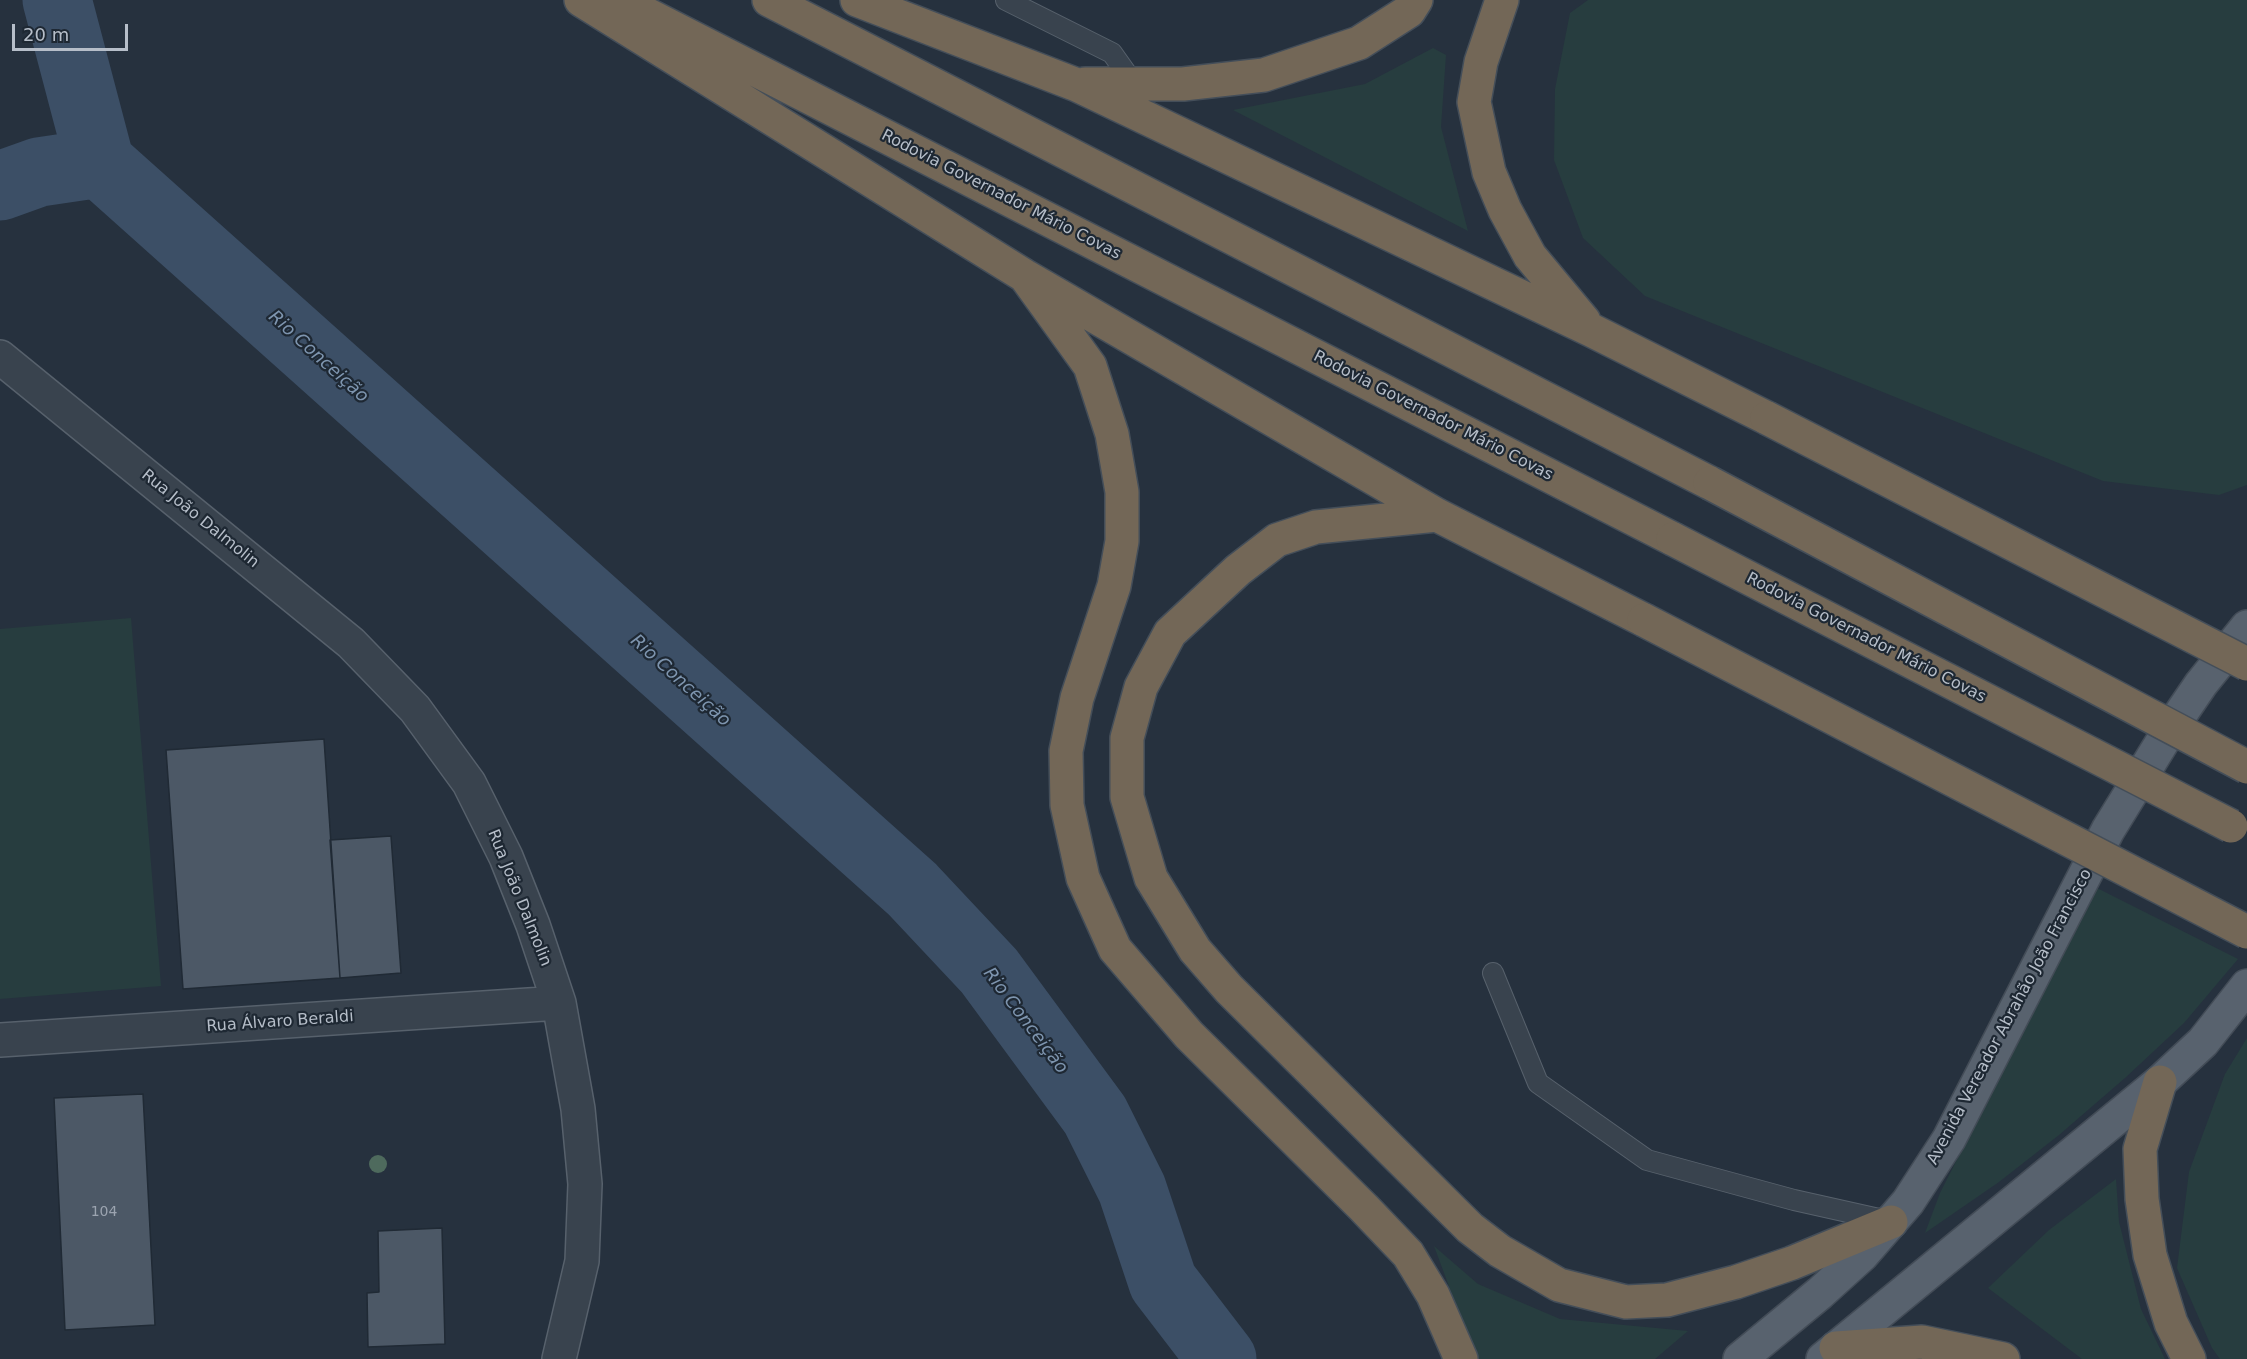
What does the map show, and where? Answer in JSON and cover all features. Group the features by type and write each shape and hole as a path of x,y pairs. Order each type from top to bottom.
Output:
{"highway":[{"path":"581,0 1025,276 1437,515 2247,932"},
{"name":"Rodovia Governador Mário Covas","path":"619,0 2247,834"},
{"path":"769,0 1710,483 2247,767"},
{"path":"857,0 1077,84 1591,330 2247,664"},
{"path":"1077,84 1183,84 1264,75 1359,43 1409,11 1416,0"},
{"path":"1502,0 1481,62 1474,102 1489,172 1505,210 1530,256 1591,330"},
{"path":"1025,276 1090,366 1112,434 1122,492 1122,541 1114,586 1077,699 1066,752 1067,806 1083,878 1115,949 1189,1035 1408,1254 1433,1295 1461,1359"},
{"path":"1437,515 1316,527 1277,540 1238,570 1170,633 1141,687 1127,738 1127,797 1151,878 1195,950 1229,990 1470,1228 1500,1251 1559,1285 1626,1302 1667,1300 1736,1282 1792,1263 1891,1222"},
{"path":"2160,1082 2140,1149 2142,1200 2150,1256 2171,1323 2189,1359"},
{"path":"1830,1353 1922,1342 2003,1359"}],"main road":[{"name":"Avenida Vereador Abrahão João Francisco","path":"1740,1359 1862,1255 1908,1202 1949,1139 2108,830 2133,787 2201,684 2247,627"},
{"path":"1830,1353 2160,1082 2203,1042 2243,992"}],"street":[{"name":"Rua João Dalmolin","path":"0,357 351,643 415,709 468,783 506,857 533,925 559,1003 578,1109 585,1184 582,1261 559,1359"},
{"name":"Rua Álvaro Beraldi","path":"0,1040 559,1003"}],"lane":[{"path":"1006,0 1112,53 1134,84"},
{"path":"1493,973 1538,1083 1647,1160 1794,1200 1891,1222"}],"green space":[{"path":"1588,0 2247,0 2247,485 2219,495 2103,481 1645,296 1583,238 1554,160 1555,89 1570,13"},
{"path":"1433,48 1446,55 1441,127 1468,231 1233,110 1365,84"},
{"path":"131,618 161,986 0,999 0,629"},
{"path":"2095,887 2238,959 2184,1023 2125,1078 2059,1135 1999,1182 1925,1233 1940,1193"},
{"path":"2247,1038 2247,1359 2220,1359 2212,1348 2177,1268 2189,1172 2225,1074"},
{"path":"2116,1179 2119,1222 2141,1309 2165,1359 2082,1359 1988,1288 2049,1230"},
{"path":"1434,1246 1478,1284 1560,1319 1688,1331 1655,1359 1476,1359"}],"building":[{"path":"324,739 340,978 183,989 166,750"},
{"path":"391,836 401,973 340,978 330,840"},
{"path":"143,1094 155,1325 65,1330 54,1098"},
{"path":"442,1228 445,1344 368,1347 367,1293 379,1292 378,1231"}],"waterway":[{"path":"57,0 100,163"},
{"name":"Rio Conceição","path":"100,163 912,889 989,971 1095,1115 1132,1189 1163,1282 1222,1359"},
{"name":"Rio Conceição","path":"0,186 39,172 100,163"}]}
